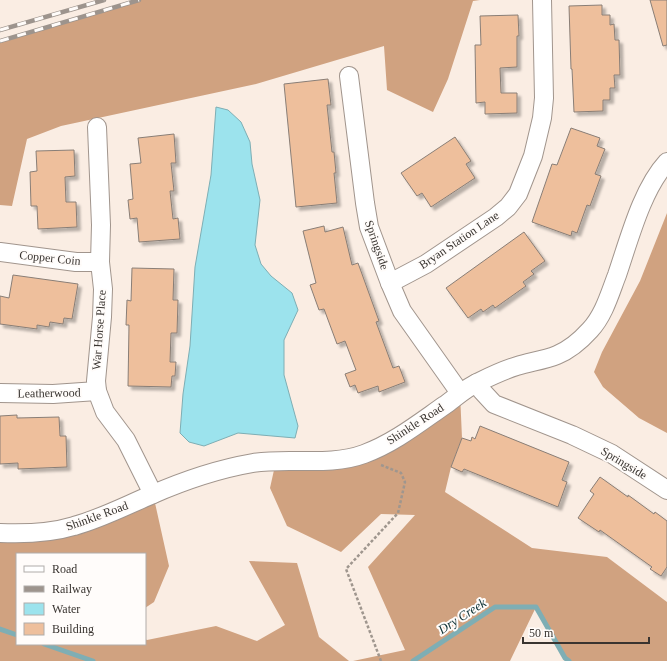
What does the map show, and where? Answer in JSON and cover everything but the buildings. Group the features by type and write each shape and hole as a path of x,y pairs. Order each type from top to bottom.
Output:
{"street":[{"name":"Bryan Station Lane","path":"390,283 426,264 496,217 508,207 518,194 533,156 542,118 544,98 542,0"},
{"name":"Springside","path":"349,76 369,227 402,311 460,393"},
{"name":"War Horse Place","path":"97,127 102,289 102,317 96,381 97,391 105,412 126,440 153,494"},
{"name":"Shinkle Road","path":"0,533 12,534 73,526 101,517 153,494 204,475 253,463 331,460 351,458 364,454 397,438 460,393 477,383 515,367 557,355 571,347 591,329 602,312 649,186 667,162"},
{"name":"Copper Coin","path":"0,252 76,262 100,262"},
{"name":"Springside","path":"477,383 494,404 572,435 612,454 667,490"},
{"name":"Leatherwood","path":"0,393 53,394 97,391"}],"path":[{"path":"364,454 380,465 401,473 405,482 398,513 346,569 381,661"}],"shaded area":[{"path":"139,0 480,0 473,1 448,79 433,112 387,90 384,46 256,84 61,126 27,139 12,206 0,205 0,43 19,35"},
{"path":"667,213 667,433 639,418 603,387 594,372 602,352 640,281"},
{"path":"460,393 462,438 451,467 445,492 532,548 607,557 667,602 667,661 569,661 565,658 536,607 510,661 353,661 405,650 368,567 415,515 381,514 341,552 287,526 270,488 276,461 351,458"},
{"path":"153,494 169,566 154,602 146,607 146,553 16,553 16,645 146,645 146,640 216,626 257,641 285,625 249,561 297,563 319,637 349,661 0,661 0,533 57,530"}],"water":[{"path":"216,107 228,110 241,122 250,142 252,164 260,200 255,245 261,264 271,276 292,293 298,310 284,340 284,375 298,426 295,438 238,433 204,446 189,442 180,433 183,394 190,346 195,267 211,175"}],"waterway":[{"name":"Dry Creek","path":"413,661 495,607 536,607 565,658 569,661"},
{"name":"Dry Creek","path":"0,629 16,635"},
{"name":"Dry Creek","path":"47,645 93,661"}],"railway":[{"path":"0,30 104,0"},
{"path":"0,41 139,0"}]}
